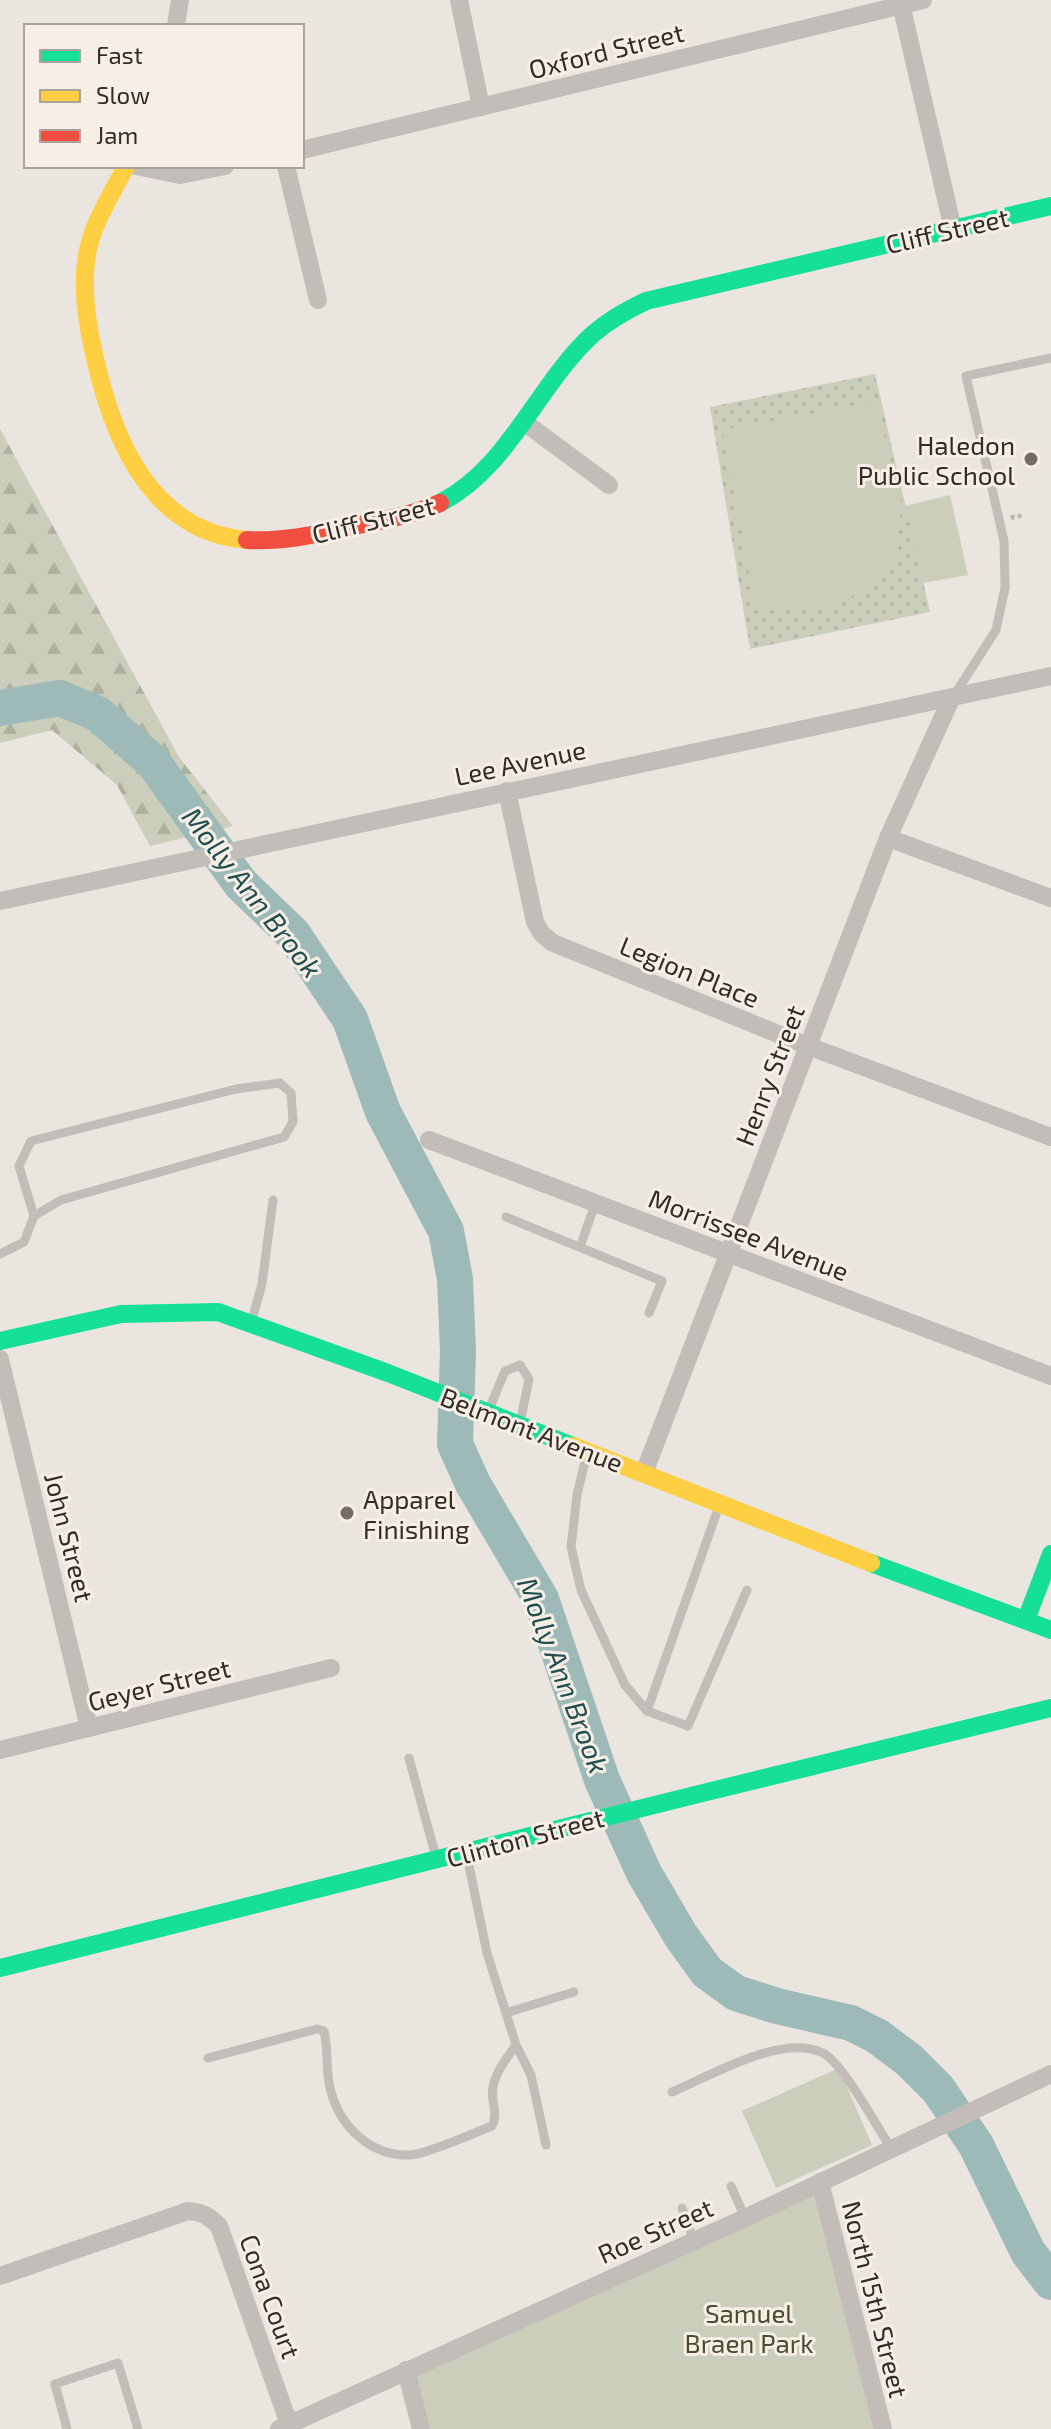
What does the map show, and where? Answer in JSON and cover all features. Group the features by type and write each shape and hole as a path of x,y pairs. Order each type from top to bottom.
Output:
{"street":[{"path":"176,24 180,0"},
{"path":"459,0 481,107"},
{"name":"Oxford Street","path":"304,150 901,2 923,0"},
{"path":"901,2 953,229"},
{"name":"Cliff Street","path":"125,168 87,250 83,276 87,317 104,390 123,450 131,467 161,502 182,517 221,534 265,541 287,540 403,516 448,500 496,460 592,334 610,320 646,301 1051,206"},
{"path":"146,168 180,175 215,168"},
{"path":"286,168 318,300"},
{"path":"524,422 609,485"},
{"name":"Lee Avenue","path":"0,901 1051,676"},
{"name":"Henry Street","path":"644,1473 888,838 951,699"},
{"name":"Legion Place","path":"507,791 535,922 542,934 553,943 808,1046 1051,1137"},
{"path":"888,838 1051,898"},
{"name":"Morrissee Avenue","path":"429,1140 1051,1376"},
{"name":"Belmont Avenue","path":"0,1341 121,1314 218,1312 388,1373 844,1553 1051,1630"},
{"name":"John Street","path":"0,1359 89,1728"},
{"path":"1026,1620 1051,1554"},
{"name":"Geyer Street","path":"0,1750 331,1668"},
{"name":"Clinton Street","path":"0,1968 467,1853 638,1807 1051,1709"},
{"name":"Roe Street","path":"284,2427 745,2218 1051,2074"},
{"name":"North 15th Street","path":"820,2182 883,2429"},
{"name":"Cona Court","path":"0,2276 188,2211 210,2217 219,2226 284,2427"},
{"path":"406,2370 421,2429"}],"lane":[{"path":"951,699 996,630 1005,588 1004,541 966,376 1051,358"},
{"path":"0,1254 24,1242 34,1216 19,1166 31,1141 236,1089 280,1083 291,1093 293,1122 284,1137 61,1200 34,1216"},
{"path":"251,1323 262,1284 273,1200"},
{"path":"580,1247 595,1204"},
{"path":"506,1217 662,1281 649,1313"},
{"path":"487,1413 505,1371 520,1365 529,1379 516,1425"},
{"path":"588,1450 577,1495 571,1547 581,1590 625,1685 647,1711 688,1726 747,1590"},
{"path":"647,1711 720,1503"},
{"path":"409,1758 437,1860"},
{"path":"467,1853 487,1953 516,2045 531,2075 546,2145"},
{"path":"506,2013 574,1992"},
{"path":"208,2058 317,2029 324,2031 329,2050 330,2090 342,2118 376,2150 412,2155 492,2126 496,2119 492,2092 495,2076 516,2045"},
{"path":"672,2092 766,2052 802,2047 825,2053 839,2068 891,2148"},
{"path":"731,2186 745,2218"},
{"path":"682,2208 694,2241"},
{"path":"67,2429 55,2384 118,2363 138,2429"}],"path":[{"path":"1010,503 1013,518 1023,515"}],"green space":[{"path":"875,374 930,612 750,649 710,407"},
{"path":"876,401 901,501 898,559 875,583 832,608 756,611 722,430"},
{"path":"0,429 179,757 233,826 150,846 117,785 52,730 0,743"},
{"path":"950,495 968,575 923,583 905,506"},
{"path":"839,2068 872,2145 776,2188 742,2111"},
{"name":"Samuel Braen Park","path":"820,2184 883,2429 416,2429 401,2373"}],"waterway":[{"name":"Molly Ann Brook","path":"0,708 60,698 98,714 153,762 241,884 293,934 350,1019 383,1112 446,1231 455,1279 458,1351 455,1444 473,1484 541,1599 602,1780 644,1873 681,1936 707,1972 736,1993 851,2023 877,2036 909,2060 938,2089 976,2145 1028,2252 1051,2282"}],"traffic: fast":[{"path":"440,503 486,469 573,354 593,334 639,304 1051,206"},
{"path":"0,1341 121,1314 218,1312 388,1373 573,1446"},
{"path":"1026,1620 1051,1554"},
{"path":"871,1563 1051,1630"},
{"path":"0,1968 1051,1708"}],"traffic: slow":[{"path":"125,168 93,232 85,268 87,320 103,389 126,449 161,500 185,520 214,533 247,540"},
{"path":"573,1446 871,1563"}],"traffic: jam":[{"path":"247,540 274,540 314,534 398,517 440,503"}],"place":[{"name":"Haledon Public School","path":"1031,459"},
{"name":"Apparel Finishing","path":"347,1513"}]}
